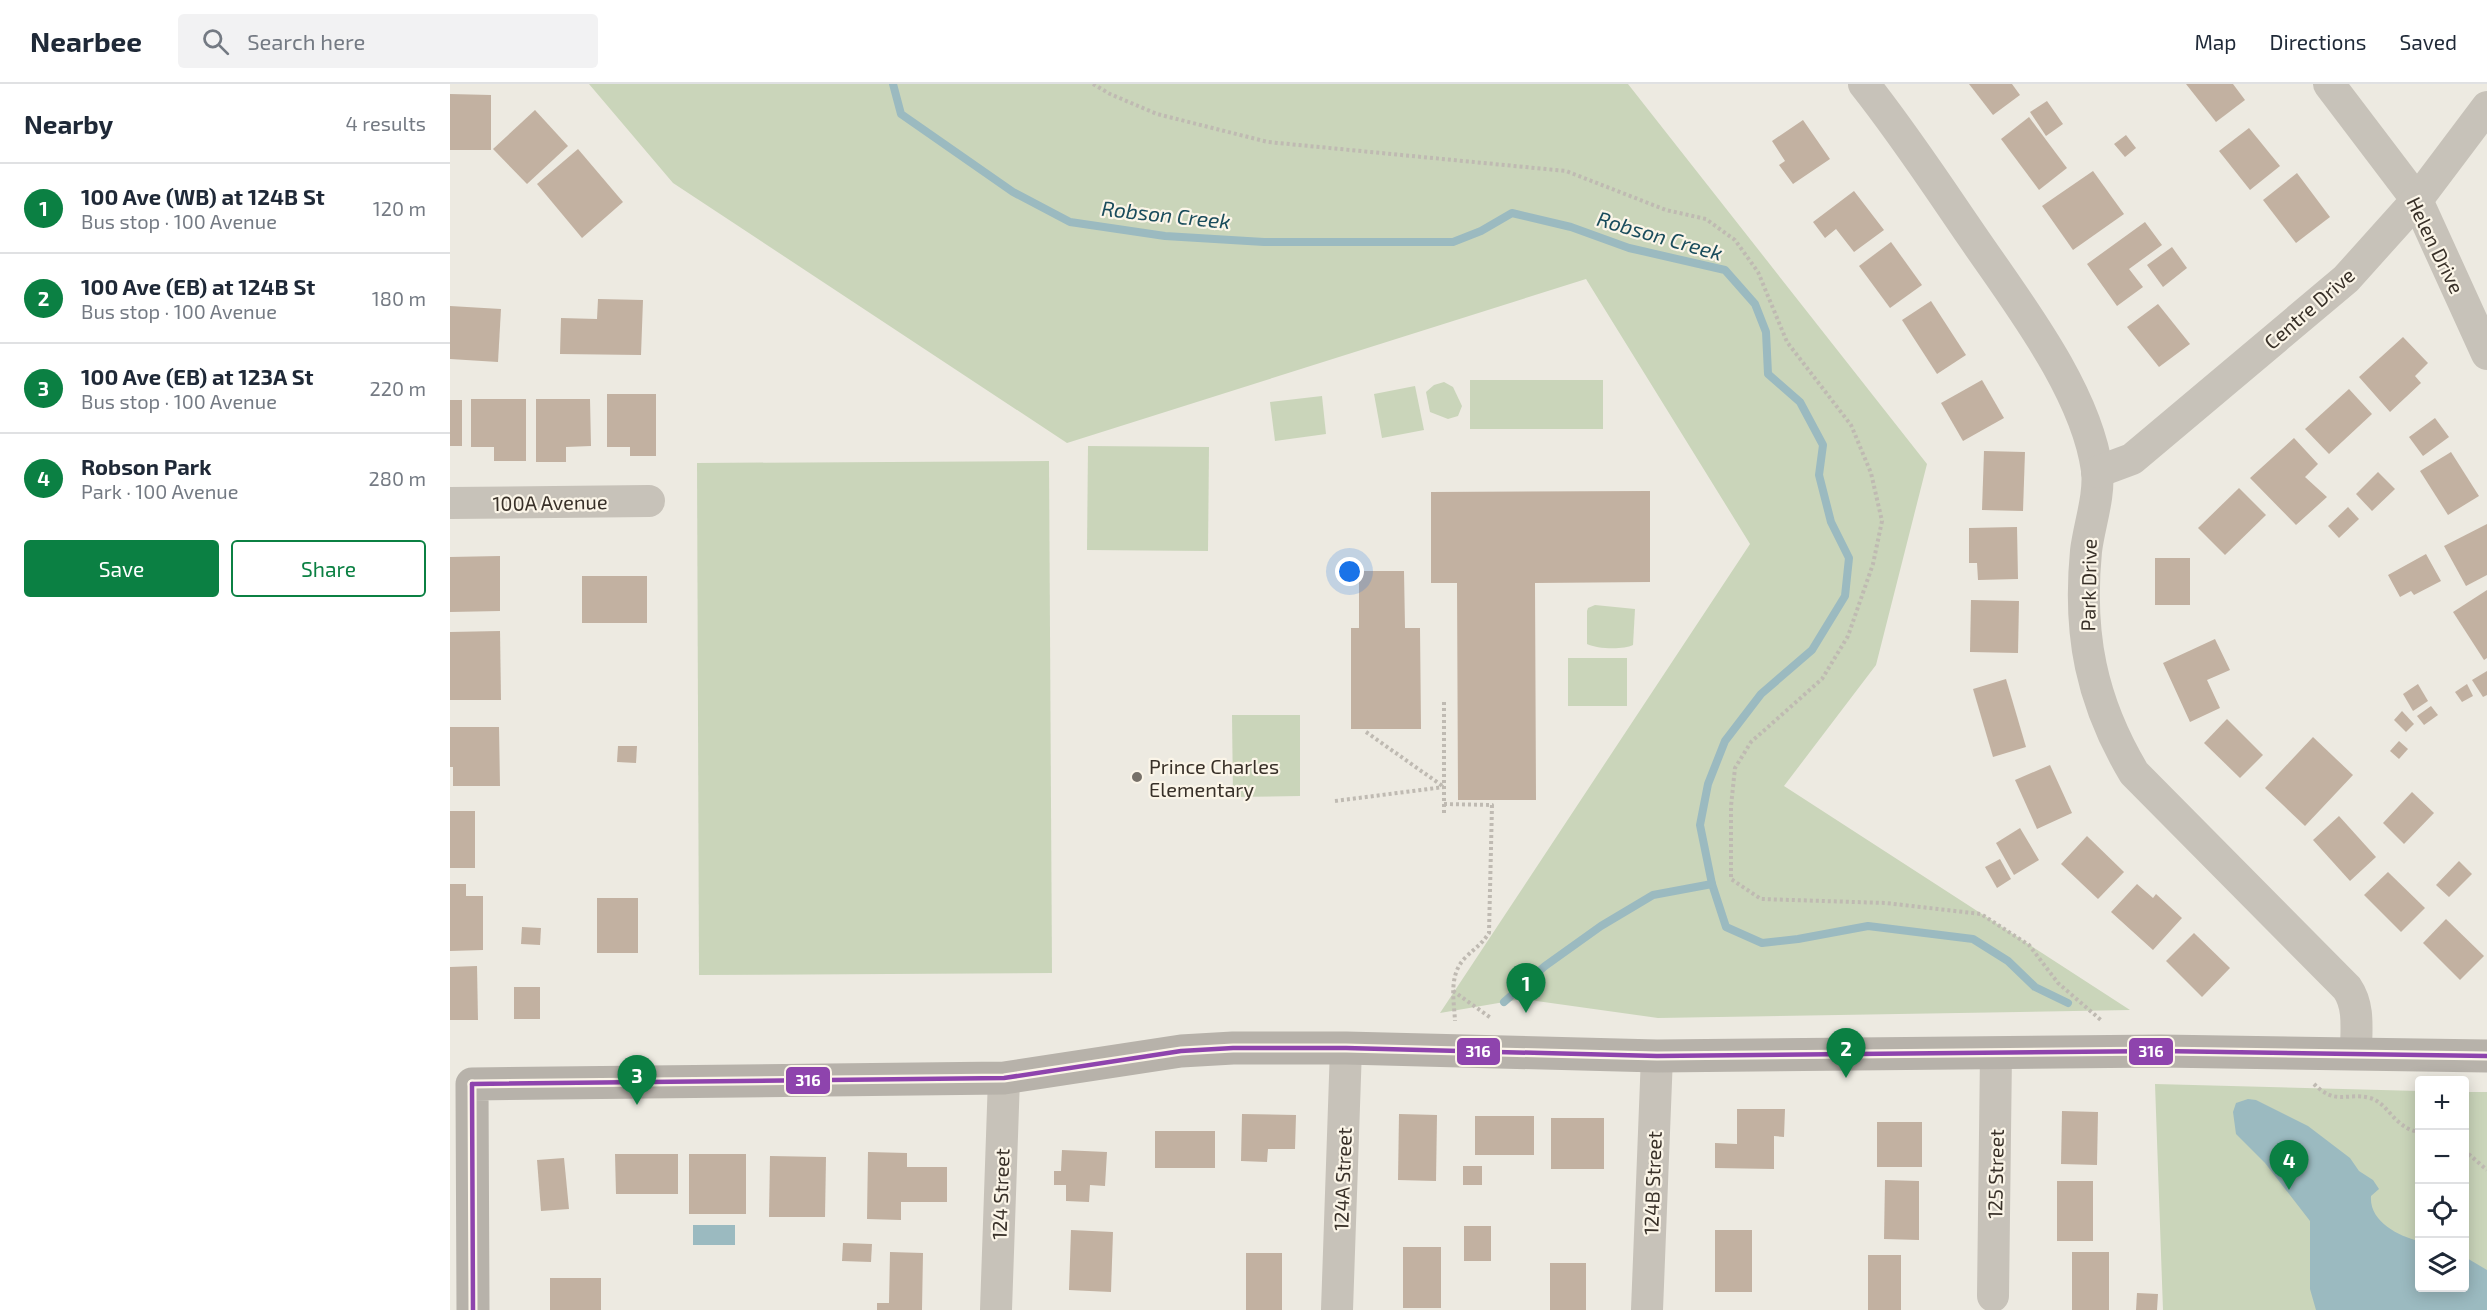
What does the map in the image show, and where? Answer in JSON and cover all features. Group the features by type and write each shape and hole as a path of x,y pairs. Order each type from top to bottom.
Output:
{"street":[{"name":"Park Drive","path":"1864,84 1926,169 2049,352 2084,426 2097,472 2085,566 2085,626 2093,681 2113,738 2134,773 2355,998 2356,1053"},
{"name":"Helen Drive","path":"2329,84 2417,200 2487,354"},
{"name":"Centre Drive","path":"2097,472 2132,459 2346,279 2417,200 2487,107"},
{"name":"100A Avenue","path":"450,503 649,501"},
{"path":"473,1310 461,1084 1004,1078 1181,1051 1346,1048 1657,1056 2356,1053 2487,1056"},
{"name":"124A Street","path":"1337,1310 1346,1048"},
{"name":"125 Street","path":"1993,1296 1996,1053"},
{"name":"124B Street","path":"1647,1310 1657,1056"},
{"name":"124 Street","path":"996,1310 1004,1078"}],"path":[{"path":"1093,84 1110,94 1157,114 1268,142 1566,171 1666,210 1706,219 1735,240 1758,272 1787,342 1851,425 1871,473 1882,521 1873,564 1848,636 1833,662 1822,679 1751,742 1735,768 1731,806 1731,879 1761,899 1886,903 1981,914 2029,945 2058,983 2106,1024"},
{"path":"1444,702 1444,815"},
{"path":"1366,732 1444,788"},
{"path":"1335,801 1444,788"},
{"path":"1444,804 1492,805 1489,933 1479,948 1465,957 1453,980 1455,1022"},
{"path":"1454,991 1491,1018"},
{"path":"2310,1076 2314,1085 2324,1094 2344,1099 2370,1098 2404,1127 2415,1130"},
{"path":"2469,1154 2487,1170"}],"green space":[{"path":"589,84 1628,84 1927,464 1876,665 1784,786 2130,1010 1658,1018 1522,999 1440,1013 1750,544 1586,279 1067,443 673,183"},
{"path":"1470,380 1603,380 1603,429 1470,429"},
{"path":"1444,382 1453,387 1462,406 1458,416 1448,419 1430,412 1426,392 1434,385"},
{"path":"1415,386 1424,430 1382,438 1374,394"},
{"path":"1322,396 1326,434 1275,441 1270,402"},
{"path":"1088,446 1209,447 1208,551 1087,550"},
{"path":"1049,461 1052,973 699,975 697,463"},
{"path":"1595,605 1635,609 1633,645 1610,648 1587,644 1587,611"},
{"path":"1568,658 1627,658 1627,706 1568,706"},
{"path":"1232,715 1300,715 1300,796 1233,797"},
{"path":"2155,1084 2415,1091 2415,1292 2469,1292 2469,1092 2487,1092 2487,1310 2163,1310"}],"water":[{"path":"2248,1099 2256,1100 2308,1126 2350,1158 2359,1171 2373,1180 2379,1189 2371,1196 2375,1213 2386,1226 2415,1240 2415,1292 2469,1292 2469,1259 2487,1270 2487,1310 2316,1310 2310,1289 2310,1221 2265,1163 2236,1134 2233,1112 2236,1103"},
{"path":"693,1225 735,1225 735,1245 693,1245"}],"building":[{"path":"1969,84 2012,84 2020,95 1993,115"},
{"path":"2186,84 2233,84 2245,100 2216,122"},
{"path":"450,94 491,95 491,150 450,150"},
{"path":"2047,101 2063,124 2046,136 2030,112"},
{"path":"535,110 568,146 527,184 493,149"},
{"path":"2029,117 2067,168 2039,190 2001,139"},
{"path":"1803,120 1830,159 1793,184 1779,165 1785,161 1772,141"},
{"path":"2249,128 2280,166 2250,190 2219,151"},
{"path":"2126,135 2136,148 2125,157 2114,144"},
{"path":"578,149 623,202 582,238 537,184"},
{"path":"2093,171 2124,214 2073,250 2042,206"},
{"path":"2297,173 2330,217 2296,243 2263,200"},
{"path":"1854,191 1884,230 1854,252 1836,229 1825,238 1813,222"},
{"path":"2145,222 2162,245 2129,269 2143,287 2117,306 2087,264"},
{"path":"1891,242 1922,285 1890,308 1859,266"},
{"path":"2172,247 2187,268 2163,287 2147,265"},
{"path":"598,299 643,300 641,355 560,354 561,318 597,319"},
{"path":"1931,301 1966,355 1937,374 1902,320"},
{"path":"2158,304 2190,344 2159,367 2127,327"},
{"path":"450,306 501,309 498,362 450,359"},
{"path":"2403,337 2428,363 2415,376 2421,383 2390,412 2359,377"},
{"path":"1982,380 2004,418 1963,441 1941,403"},
{"path":"2349,389 2372,414 2329,454 2305,429"},
{"path":"607,394 656,394 656,456 630,456 630,447 607,447"},
{"path":"471,399 526,399 526,461 494,461 494,447 471,447"},
{"path":"536,399 590,399 591,446 566,447 566,462 536,462"},
{"path":"450,400 462,400 462,446 450,446"},
{"path":"2435,418 2449,437 2423,456 2409,437"},
{"path":"2294,438 2318,464 2305,477 2327,497 2296,525 2250,478"},
{"path":"1984,451 2025,452 2023,511 1982,510"},
{"path":"2451,452 2479,496 2448,515 2420,471"},
{"path":"2378,472 2395,489 2372,511 2356,494"},
{"path":"2239,488 2266,515 2225,555 2198,528"},
{"path":"1650,491 1650,582 1535,583 1536,800 1458,800 1457,583 1431,583 1431,492"},
{"path":"2348,507 2359,519 2339,538 2328,526"},
{"path":"2487,524 2487,575 2466,586 2444,546"},
{"path":"2017,527 2018,579 1978,580 1977,563 1969,563 1969,528"},
{"path":"2426,554 2441,581 2414,595 2411,591 2400,597 2388,575"},
{"path":"500,556 500,611 450,612 450,557"},
{"path":"2155,558 2190,558 2190,605 2155,605"},
{"path":"1359,571 1404,571 1405,628 1420,628 1421,729 1351,729 1351,628 1359,628"},
{"path":"582,576 647,576 647,623 582,623"},
{"path":"2487,590 2487,658 2484,660 2453,612"},
{"path":"1971,600 2019,601 2018,653 1970,652"},
{"path":"500,631 501,700 450,700 450,632"},
{"path":"2215,639 2230,670 2207,680 2220,708 2190,722 2163,663"},
{"path":"2487,671 2487,695 2483,697 2472,680"},
{"path":"2006,679 2026,747 1993,757 1973,689"},
{"path":"2418,684 2428,701 2413,711 2403,694"},
{"path":"2467,684 2473,696 2462,702 2455,692"},
{"path":"2431,706 2438,715 2424,725 2417,716"},
{"path":"2402,711 2414,724 2406,732 2394,720"},
{"path":"2227,719 2263,755 2240,778 2204,743"},
{"path":"450,727 499,727 500,786 453,786 453,767 450,767"},
{"path":"2313,737 2353,775 2305,826 2265,788"},
{"path":"2399,741 2408,749 2399,759 2390,751"},
{"path":"618,746 637,746 636,763 617,762"},
{"path":"2050,765 2072,813 2037,829 2015,780"},
{"path":"2412,792 2434,813 2404,844 2383,823"},
{"path":"450,811 475,811 475,868 450,868"},
{"path":"2339,816 2376,857 2350,881 2313,840"},
{"path":"2020,828 2039,860 2014,875 1996,843"},
{"path":"2087,836 2124,872 2098,899 2061,864"},
{"path":"2000,859 2011,879 1997,888 1985,867"},
{"path":"2459,861 2472,874 2449,897 2436,885"},
{"path":"2388,872 2425,908 2401,932 2364,895"},
{"path":"450,884 466,884 466,896 483,896 483,950 450,951"},
{"path":"2137,884 2153,898 2156,894 2182,918 2153,950 2111,912"},
{"path":"597,898 638,898 638,953 597,953"},
{"path":"2446,919 2484,956 2460,980 2423,943"},
{"path":"522,927 541,928 540,945 521,944"},
{"path":"2194,933 2230,968 2202,997 2166,961"},
{"path":"477,966 478,1020 450,1020 450,967"},
{"path":"514,987 540,987 540,1019 514,1019"},
{"path":"1737,1109 1785,1109 1784,1137 1774,1136 1774,1169 1715,1168 1715,1143 1737,1144"},
{"path":"2062,1111 2098,1112 2097,1165 2061,1164"},
{"path":"1242,1114 1296,1115 1295,1149 1268,1149 1267,1162 1241,1161"},
{"path":"1399,1114 1437,1115 1436,1181 1398,1180"},
{"path":"1475,1116 1534,1116 1534,1155 1475,1155"},
{"path":"1551,1118 1604,1118 1604,1169 1551,1169"},
{"path":"1877,1122 1922,1122 1922,1167 1877,1167"},
{"path":"1155,1131 1215,1131 1215,1168 1155,1168"},
{"path":"1062,1150 1107,1152 1105,1186 1090,1185 1089,1202 1066,1201 1066,1185 1054,1185 1054,1171 1061,1171"},
{"path":"868,1152 907,1153 907,1167 947,1167 947,1202 901,1202 901,1220 867,1219"},
{"path":"615,1154 678,1154 678,1194 616,1194"},
{"path":"689,1154 746,1154 746,1214 689,1214"},
{"path":"770,1156 826,1157 825,1217 769,1217"},
{"path":"564,1158 569,1209 541,1211 537,1160"},
{"path":"1463,1166 1482,1166 1482,1185 1463,1185"},
{"path":"1885,1180 1919,1181 1919,1240 1884,1239"},
{"path":"2057,1181 2093,1181 2093,1241 2057,1241"},
{"path":"1464,1226 1491,1226 1491,1261 1464,1261"},
{"path":"1071,1230 1113,1232 1111,1292 1069,1290"},
{"path":"1715,1230 1752,1230 1752,1292 1715,1292"},
{"path":"843,1243 872,1244 871,1262 842,1261"},
{"path":"1403,1247 1441,1247 1441,1308 1403,1308"},
{"path":"890,1252 923,1253 922,1310 877,1310 877,1303 889,1303"},
{"path":"2072,1252 2109,1252 2109,1310 2072,1310"},
{"path":"1246,1253 1282,1253 1282,1310 1246,1310"},
{"path":"1868,1255 1901,1255 1901,1310 1868,1310"},
{"path":"1550,1263 1586,1263 1586,1310 1550,1310"},
{"path":"550,1278 601,1278 601,1310 550,1310"},
{"path":"2137,1293 2158,1294 2157,1310 2136,1310"}],"waterway":[{"name":"Robson Creek","path":"893,84 901,114 1013,192 1070,222 1165,236 1264,242 1453,242 1481,231 1512,213 1571,227 1629,248 1725,270 1755,304 1766,332 1768,374 1800,402 1823,445 1819,475 1831,522 1849,558 1845,596 1812,650 1761,694 1725,741 1708,784 1700,825 1712,884 1726,927 1762,943 1868,926 1973,939 2008,961 2035,987 2068,1003"},
{"path":"1504,1002 1545,966 1601,926 1653,895 1712,884"}],"transit line":[{"name":"316","path":"472,1084 1004,1078 1181,1051 1233,1048 1346,1048 1657,1056 2161,1051 2487,1056"},
{"name":"316","path":"472,1084 473,1310"}],"place":[{"name":"Prince Charles Elementary","path":"1137,777"},
{"name":"100 Ave (WB) at 124B St","path":"1526,1013"},
{"name":"100 Ave (EB) at 124B St","path":"1846,1078"},
{"name":"100 Ave (EB) at 123A St","path":"637,1105"},
{"name":"Robson Park","path":"2289,1190"}]}
